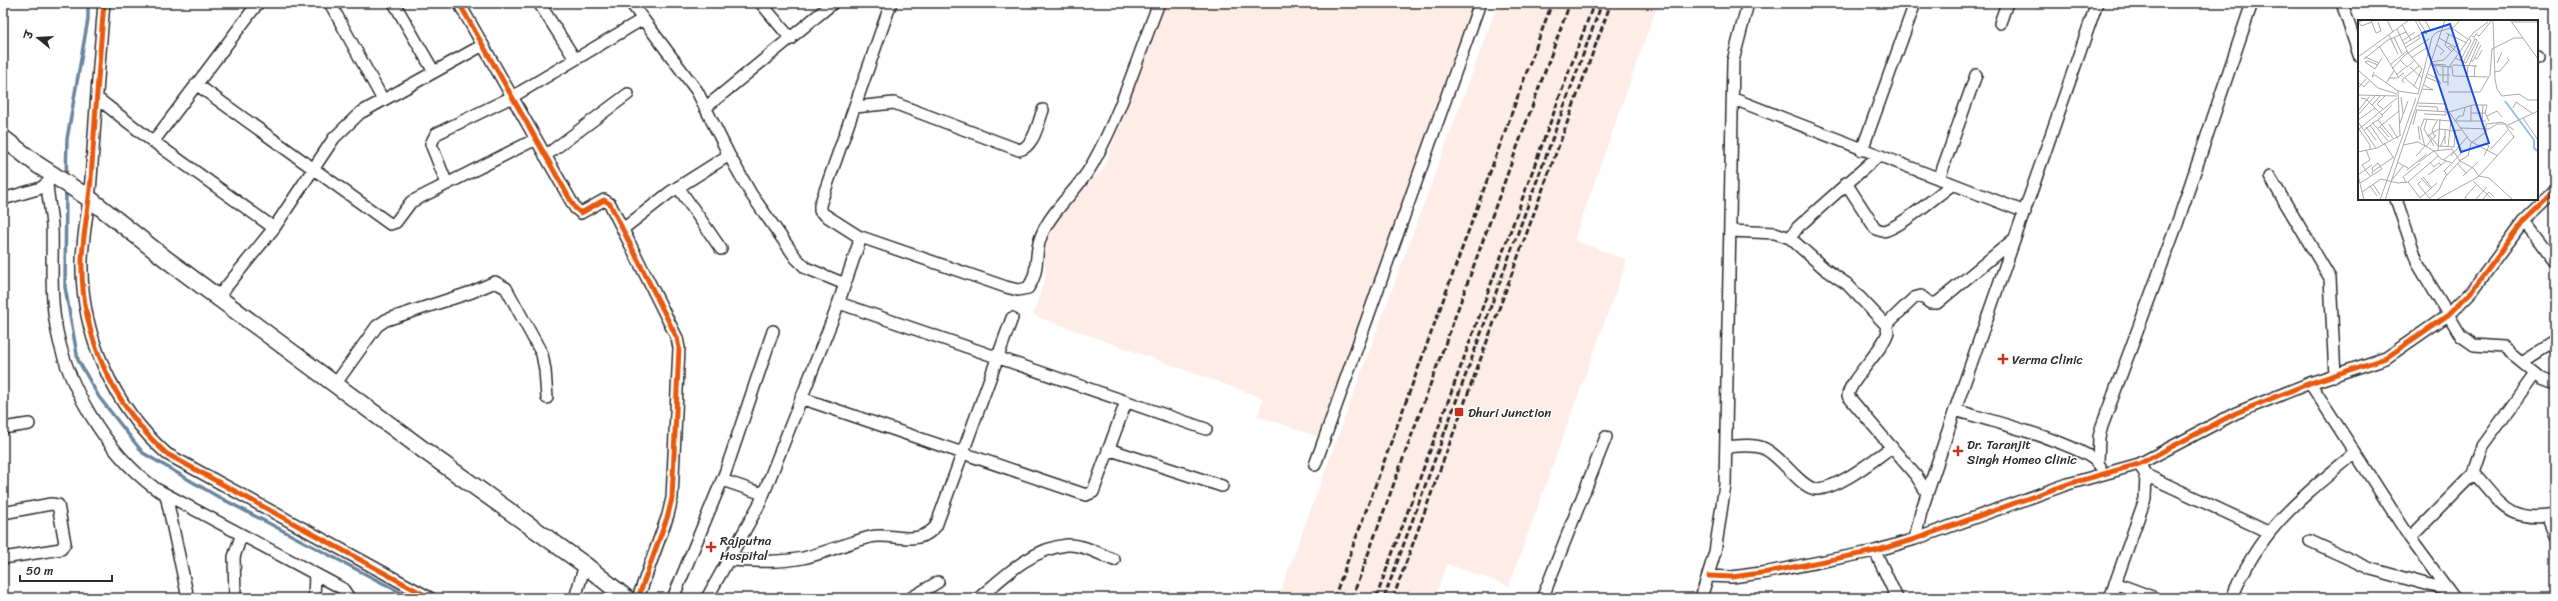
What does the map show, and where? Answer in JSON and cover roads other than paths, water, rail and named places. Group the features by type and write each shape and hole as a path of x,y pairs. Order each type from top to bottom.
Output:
{"street":[{"path":"104,3 97,98 85,196 82,260 90,325 95,347 110,381 146,436 167,454 188,467 430,598"},
{"path":"153,142 258,3"},
{"path":"330,3 384,100"},
{"path":"394,3 434,72"},
{"path":"459,3 578,212 584,212 604,200 607,200 623,229 676,338 679,348 672,498 668,515 638,598"},
{"path":"539,3 575,59"},
{"path":"631,3 697,91 729,155 751,194 796,258 806,268 845,284"},
{"path":"761,3 791,39"},
{"path":"705,108 833,3"},
{"path":"891,3 820,205 820,210 858,236 1018,290 1028,288 1035,278 1037,250 1042,234 1050,219 1093,164 1105,138 1159,3"},
{"path":"1315,465 1480,3"},
{"path":"1701,598 1709,576 1725,485 1734,61 1748,3"},
{"path":"1862,150 1915,3"},
{"path":"2000,23 2007,3"},
{"path":"1915,539 1927,494 1955,410 2097,3"},
{"path":"2098,462 2098,441 2102,426 2177,224 2252,3"},
{"path":"2342,3 2358,52"},
{"path":"447,184 431,144 436,134 512,97 643,18"},
{"path":"218,297 274,228 344,126 360,113 483,45"},
{"path":"1939,179 1976,75"},
{"path":"196,84 314,171 390,224 396,222 411,202 536,139"},
{"path":"545,156 628,94"},
{"path":"97,98 153,142 274,228"},
{"path":"1734,99 1862,150 2025,212"},
{"path":"855,107 894,103 1019,150 1025,149 1030,144 1043,110"},
{"path":"3,138 54,180 85,196 218,297 585,565 626,598"},
{"path":"623,229 678,187 729,155"},
{"path":"1790,238 1798,227 1878,156"},
{"path":"2270,177 2330,278 2336,376"},
{"path":"3,199 41,188 54,180"},
{"path":"54,180 52,226 55,321 64,359 79,394 99,429 142,479 166,495 343,589 349,598"},
{"path":"1846,183 1875,228 1880,231 1886,231 1899,223 1954,184"},
{"path":"678,187 721,248"},
{"path":"1709,576 1732,577 1768,572 1875,551 1915,539 2104,473 2138,464 2221,420 2310,384 2386,358 2448,315 2473,290 2524,221 2555,191"},
{"path":"2396,200 2418,264 2448,315 2467,343 2482,347 2503,347 2535,374 2555,384"},
{"path":"2524,221 2555,262"},
{"path":"1731,231 1775,233 1790,238 1825,269 1847,284 1886,325 1888,332 1883,344 1852,386 1848,396 1917,477 1927,494"},
{"path":"707,598 729,560 763,494 839,303 859,243 858,236"},
{"path":"1886,325 1914,298 1920,296 1930,303 1937,303 2014,238"},
{"path":"336,384 377,326 386,320 472,292 495,282 506,288 542,354 546,370 547,398"},
{"path":"839,303 1206,429"},
{"path":"729,560 776,561 803,558 870,537 888,535 908,539 930,533 936,526 962,453 999,358 1012,318"},
{"path":"673,598 722,480 773,331"},
{"path":"2522,362 2555,342"},
{"path":"2410,538 2474,473 2483,446 2535,374"},
{"path":"2310,384 2410,538 2451,594"},
{"path":"801,398 1086,495 1093,492 1126,402"},
{"path":"1955,410 2056,441 2091,456 2098,462 2104,473"},
{"path":"3,428 29,424"},
{"path":"1546,597 1606,437"},
{"path":"1727,447 1753,446 1764,449 1791,469 1807,488 1819,489 1851,475 1892,447"},
{"path":"1108,449 1222,486"},
{"path":"2232,598 2247,564 2268,532 2312,489 2355,453"},
{"path":"2138,464 2146,475 2268,532"},
{"path":"2474,473 2514,514 2522,516 2551,516 2555,536"},
{"path":"2110,598 2145,499 2146,475"},
{"path":"722,480 763,494"},
{"path":"166,495 188,598"},
{"path":"3,513 51,504 58,505 65,539 65,544 61,549 3,558"},
{"path":"235,598 234,556 241,536"},
{"path":"2310,541 2371,569 2451,594"},
{"path":"979,598 1004,576 1030,559 1068,545 1089,550 1114,560"},
{"path":"1875,551 1897,598"},
{"path":"575,598 585,565"},
{"path":"314,598 315,574"},
{"path":"911,598 938,582"},
{"path":"2115,583 2155,598"}],"waterway":[{"path":"66,178 67,139 88,19 88,3"},
{"path":"66,188 65,287 78,360 99,397 143,453 215,495 411,598"}],"railway":[{"path":"1334,598 1552,3"},
{"path":"1352,598 1570,3"},
{"path":"1376,598 1594,3"},
{"path":"1384,598 1602,3"},
{"path":"1393,598 1611,3"}],"place":[{"name":"Verma Clinic","path":"2003,359"},
{"name":"Dhuri Junction","path":"1459,412"},
{"name":"Dr. Taranjit Singh Homeo Clinic","path":"1958,451"},
{"name":"Rajputna Hospital","path":"711,547"}]}
